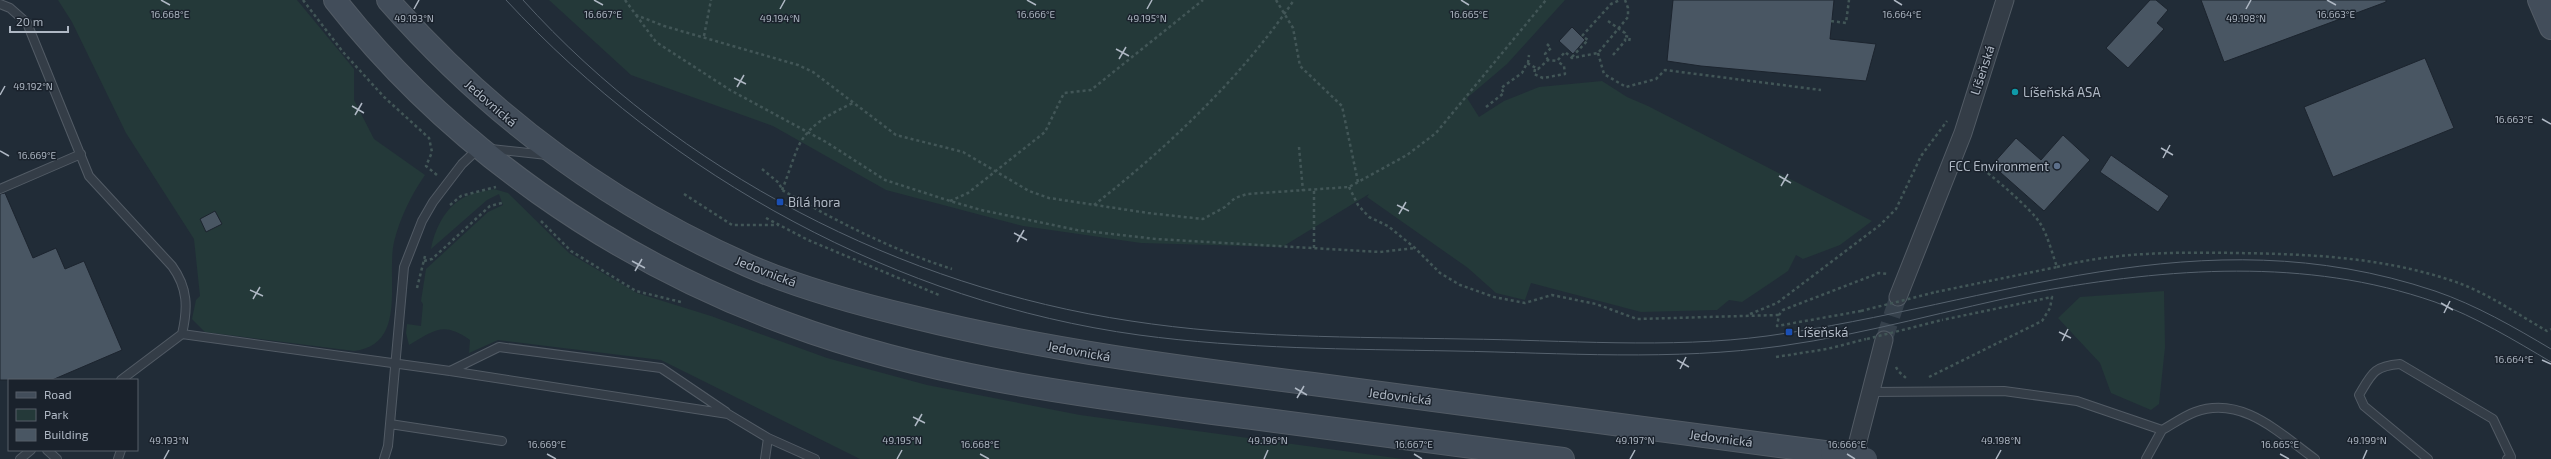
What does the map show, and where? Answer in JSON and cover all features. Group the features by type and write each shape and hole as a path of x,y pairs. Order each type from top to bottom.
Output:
{"main road":[{"path":"335,0 361,34 419,93 479,148 573,216 651,263 738,305 842,343 964,374 1064,393 1563,459"},
{"name":"Jedovnická","path":"388,0 417,33 474,90 556,156 639,210 751,267 851,302 973,332 1134,361 1832,453 1861,452"},
{"path":"2539,0 2551,28"}],"street":[{"name":"Líšeňská","path":"1898,297 1952,161 2005,0"},
{"path":"1861,452 1870,392 1884,340"}],"lane":[{"path":"0,4 10,8 27,23 89,176 172,266 183,281 187,312 182,334 122,379"},
{"path":"384,459 390,424 401,285 404,267 422,221 447,184 479,148 556,156"},
{"path":"0,189 80,154"},
{"path":"182,334 450,371 728,414"},
{"path":"450,371 499,347 661,368 728,414 768,438 815,459"},
{"path":"2428,459 2364,406 2359,395 2370,377 2382,365 2400,364 2493,419 2511,457 2507,459"},
{"path":"1870,392 2004,391 2077,401 2162,430"},
{"path":"2146,459 2162,430 2194,412 2224,406 2249,414 2271,426 2315,459"},
{"path":"390,424 502,441"},
{"path":"765,459 768,438"},
{"path":"20,459 30,451"},
{"path":"48,451 57,459"}],"path":[{"path":"303,0 344,52 379,92 429,138"},
{"path":"625,0 656,42 730,90 808,132 885,180 950,201 981,210 1077,230 1156,239 1314,250 1380,252 1415,248"},
{"path":"704,36 712,0"},
{"path":"950,201 968,193 1045,132 1064,93 1091,90 1202,0"},
{"path":"1276,0 1293,28 1300,66 1342,106 1358,182"},
{"path":"1094,205 1177,136 1272,32 1294,0"},
{"path":"636,15 664,26 704,36 741,50 798,65 813,72 855,102 896,135 963,152 1029,191 1049,198 1204,219 1224,208 1235,198 1247,194 1303,192 1350,187 1407,155 1436,133 1546,0"},
{"path":"1572,58 1588,40 1582,36 1611,4 1620,0"},
{"path":"1572,58 1598,53 1628,17 1628,8 1625,0"},
{"path":"1831,21 1846,23 1849,0"},
{"path":"1608,21 1625,33 1625,41 1613,55"},
{"path":"1625,36 1630,37 1629,42"},
{"path":"1547,44 1551,48 1545,54 1548,60"},
{"path":"1556,61 1569,50"},
{"path":"1565,52 1572,58"},
{"path":"1598,53 1604,74 1626,87 1656,79 1665,70 1821,90"},
{"path":"1486,107 1504,93 1501,88 1522,73 1528,63 1530,55"},
{"path":"1548,60 1556,61 1564,66 1565,74 1543,78 1534,74 1535,69 1548,60"},
{"path":"1528,63 1535,69"},
{"path":"782,190 796,151 808,132 824,118 855,102"},
{"path":"1748,315 1777,303 1880,225 1896,209 1921,156 1950,116 1966,121"},
{"path":"1299,147 1303,192"},
{"path":"1976,165 1987,171 2035,215 2043,229 2057,267"},
{"path":"762,169 779,183 782,190 877,240 952,269"},
{"path":"1350,187 1358,205 1369,216 1388,226 1415,248 1440,273 1460,285 1509,300 1525,303 1552,295 1596,304 1637,319 1779,315"},
{"path":"444,210 461,196 477,190"},
{"path":"1314,191 1314,250"},
{"path":"684,194 732,225 779,224"},
{"path":"424,260 432,258 490,206 502,203"},
{"path":"766,218 879,272 939,295"},
{"path":"1904,279 1890,274 1879,273 1783,310 1779,315 1777,326 1861,311 1936,292 2057,267 2133,256 2194,252 2325,255 2360,258 2409,268 2454,281 2547,331 2551,329"},
{"path":"401,285 417,289 425,253"},
{"path":"1776,357 1828,349 1942,320 2052,297 2050,308 2042,321 1923,380 1916,380 1903,376 1898,371 1895,363"},
{"path":"1914,392 1916,380"}],"green space":[{"path":"58,0 297,0 354,69 354,100 374,139 425,175 406,207 394,242 392,257 391,308 388,324 382,337 371,346 354,351 205,332 192,319 196,300 200,296 194,239 126,133 72,22"},
{"path":"549,0 1565,0 1507,64 1467,98 1479,117 1504,101 1539,87 1602,81 1627,97 1648,106 1872,221 1840,245 1803,259 1796,255 1788,271 1742,302 1729,300 1717,310 1641,312 1531,283 1525,300 1496,293 1468,268 1367,197 1369,194 1282,247 1141,243 1023,226 886,190 773,126 631,75"},
{"path":"494,189 508,193 569,253 637,293 711,316 827,358 927,385 1080,415 1403,459 860,459 661,360 498,340 469,353 470,340 461,334 446,329 426,335 409,345 406,333 407,324 421,326 423,304 421,301 426,269 488,212 503,205 499,194 487,200 431,249 435,233 439,225 447,211 460,200 473,194"},
{"path":"2164,291 2165,347 2159,404 2151,410 2111,393 2100,363 2058,318 2080,297"}],"building":[{"path":"1673,0 1834,0 1830,39 1876,44 1866,81 1701,66 1667,61"},
{"path":"2150,0 2156,0 2168,10 2157,23 2164,29 2128,68 2106,48"},
{"path":"2201,0 2386,0 2386,2 2224,62"},
{"path":"1572,27 1585,40 1573,54 1559,41"},
{"path":"2425,58 2454,128 2333,177 2304,107"},
{"path":"2063,135 2090,160 2044,211 1992,165 2016,138 2041,160"},
{"path":"2111,155 2169,196 2158,212 2100,172"},
{"path":"5,193 33,258 56,248 65,269 84,261 122,350 54,379 0,380 0,194"},
{"path":"215,211 222,224 206,232 200,219"}],"tunnel":[{"path":"1884,340 1898,297"}],"tram line":[{"path":"506,0 571,64 641,123 715,176 794,222 876,261 962,294 1049,318 1139,335 1178,340 1296,348 1618,355 1659,355 1740,351 1781,346 1845,335 2036,292 2136,277 2237,271 2287,273 2337,278 2386,288 2435,302 2494,329 2551,362"},
{"path":"523,0 584,62 651,118 723,168 799,212 879,250 961,281 1045,304 1131,321 1214,331 1298,336 1616,343 1693,342 1767,336 1852,322 2018,287 2099,272 2181,262 2264,260 2348,269 2435,291 2480,310 2551,349"}],"place":[{"name":"Líšeňská ASA","path":"2015,92"},
{"name":"FCC Environment","path":"2057,166"},
{"name":"Bílá hora","path":"780,202"},
{"name":"Líšeňská","path":"1789,332"}]}
